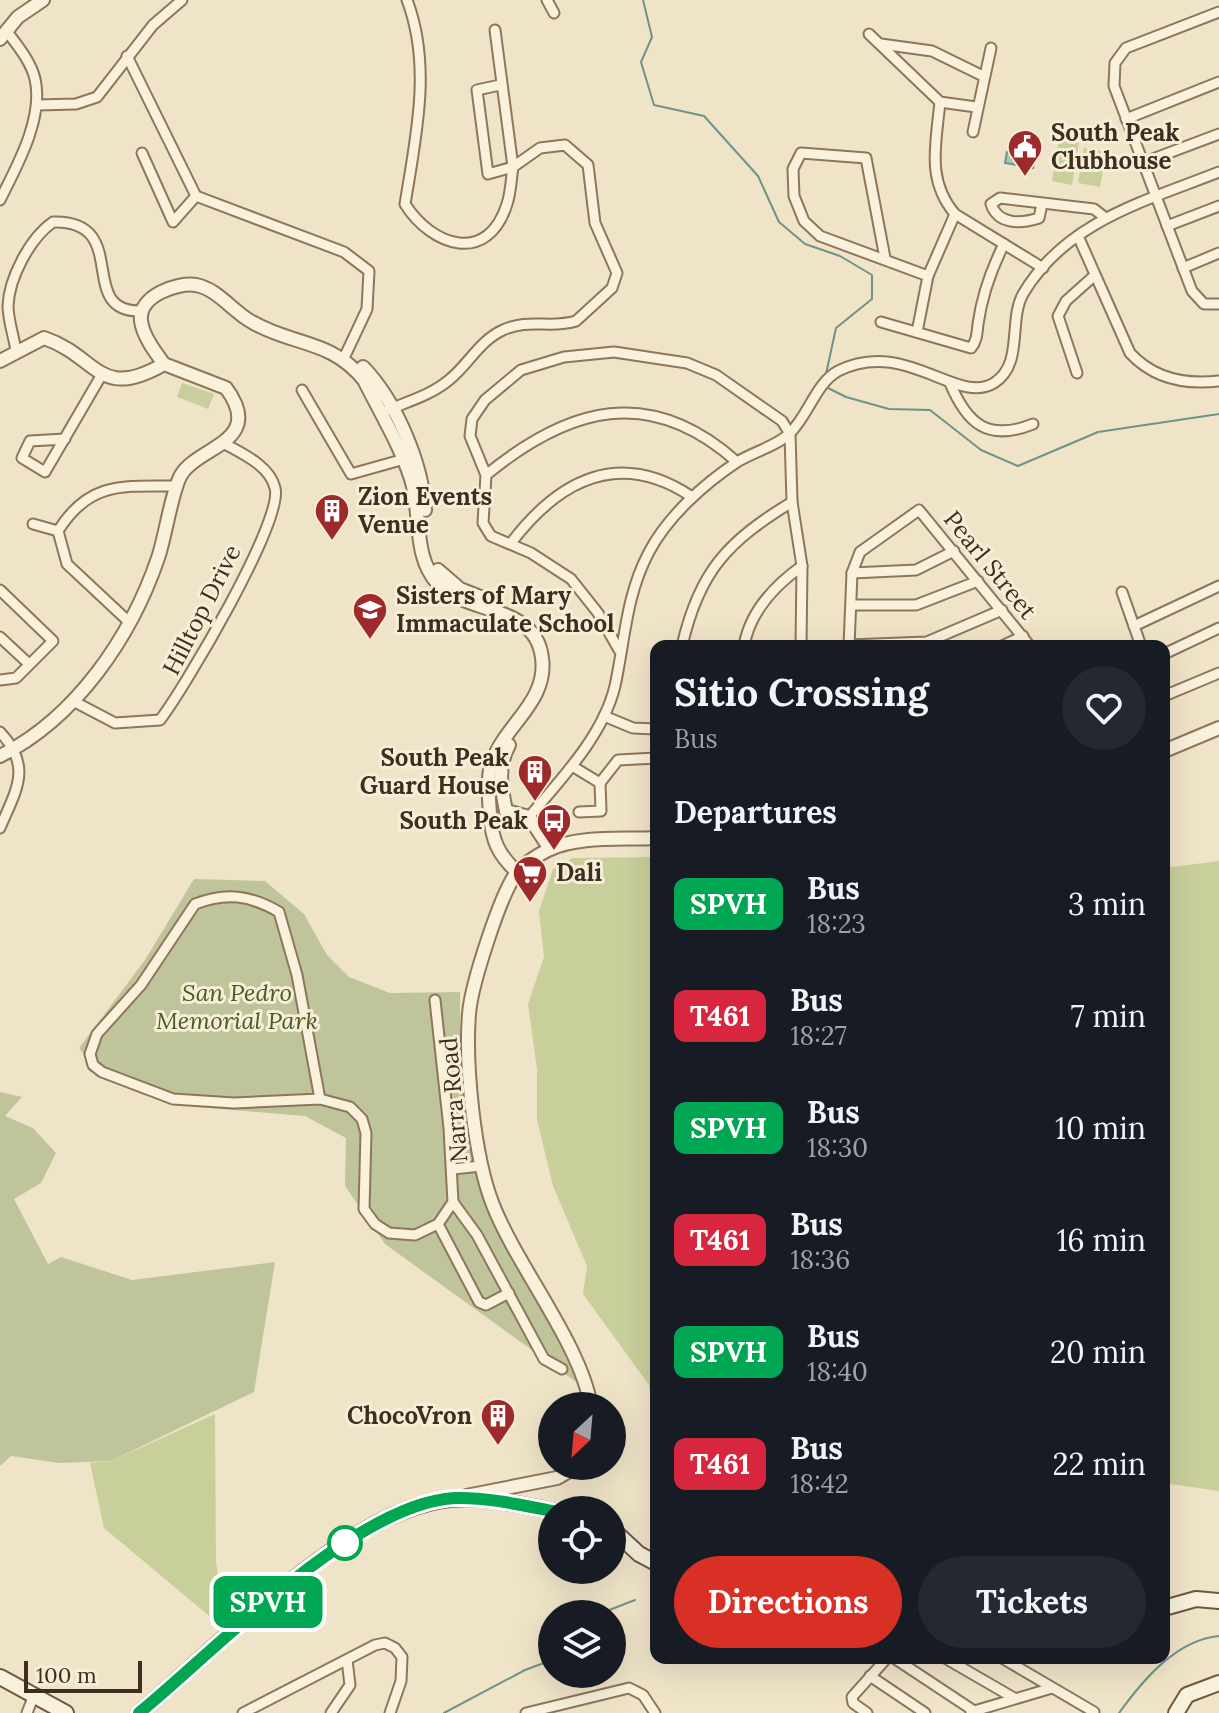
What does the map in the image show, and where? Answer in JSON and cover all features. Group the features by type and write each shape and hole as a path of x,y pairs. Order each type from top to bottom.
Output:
{"main road":[{"path":"139,1713 249,1618 364,1530 392,1513 455,1498 538,1509"},
{"path":"626,1542 650,1560"},
{"path":"1170,1606 1196,1599 1219,1601"},
{"path":"0,1677 66,1713"},
{"path":"1176,1713 1187,1695 1219,1683"}],"street":[{"path":"0,200 18,163 37,105 35,78 3,34 43,0"},
{"path":"37,105 76,104 97,97 153,25 182,0"},
{"path":"407,0 414,20 421,88 405,204 415,219 433,235 457,245 476,243 498,222 507,205 513,167 495,30"},
{"path":"547,0 554,13"},
{"path":"1219,12 1126,48 1118,55 1112,74 1142,163 1197,299 1204,304 1219,304"},
{"path":"869,34 940,102 976,107"},
{"path":"880,44 932,51 983,76"},
{"path":"973,132 991,48"},
{"path":"127,56 196,196 344,252 369,271 367,309 346,355"},
{"path":"1126,119 1219,82"},
{"path":"385,411 418,399 451,379 480,345 503,330 526,322 576,321 612,288 617,273 595,223 588,165 572,147 554,144 527,154 513,167 488,174 477,90 500,85"},
{"path":"940,102 934,177 955,214 1043,268"},
{"path":"1142,163 1219,134"},
{"path":"142,153 173,222 196,196"},
{"path":"885,258 866,158 801,153 793,169 794,196 804,221 820,236 928,276"},
{"path":"529,817 572,766 604,716 615,686 630,599 649,552 692,497 737,462 790,434 835,373 874,361 898,361 973,390 995,383 1005,373 1011,360 1019,305 1043,268 1103,216 1219,172"},
{"path":"1042,204 1039,218 1018,222 998,215 991,204 1000,198 1094,209 1103,216"},
{"path":"1167,226 1219,206"},
{"path":"917,332 928,276 955,214"},
{"path":"16,351 8,309 10,291 37,236 53,222 78,223 87,228 99,250 110,297 125,309 142,311"},
{"path":"1078,236 1130,353 1142,366 1180,381 1219,381"},
{"path":"881,322 971,348 975,343 990,273 1004,244"},
{"path":"1183,268 1219,253"},
{"path":"1077,373 1058,316 1066,301 1095,275"},
{"path":"142,311 160,293 186,284 208,290 248,320 346,355 385,411 424,493 427,538 435,566 443,578 460,589 526,618 543,641 548,655 547,686 501,762 506,811 491,828"},
{"path":"0,756 15,748 73,701 94,676 129,622 157,560 177,486 188,467 225,444 234,430 236,409 226,388 164,364 144,329 142,311"},
{"path":"0,361 44,338 73,352 101,376 121,380 145,375 164,364"},
{"path":"619,650 598,613 571,579 485,531 486,475 469,427 485,400 521,370 588,354 642,354 687,363 716,375 782,421 790,434 792,502 802,566 801,640"},
{"path":"65,439 30,441 22,458 45,472 65,439 101,376"},
{"path":"950,383 966,412 987,430 1004,433 1033,424"},
{"path":"302,390 351,474 408,458"},
{"path":"486,475 554,427 586,416 622,412 682,426 721,447 737,462"},
{"name":"Hilltop Drive","path":"73,701 115,723 160,720 197,669 235,594 275,501 275,488 265,470 225,444"},
{"path":"408,458 422,549 430,572 449,593 521,623 538,643 542,655 541,683 500,746 491,766 491,828 495,848 517,872 550,849 573,843 650,838"},
{"path":"511,543 551,498 587,478 630,473 673,485 692,497"},
{"path":"129,622 67,564 58,531 71,510 99,491 177,486"},
{"path":"683,640 689,616 716,561 745,532 792,502"},
{"name":"Pearl Street","path":"852,573 860,552 919,510 1026,640"},
{"path":"33,524 58,531"},
{"path":"849,640 852,573 916,570 954,551"},
{"path":"746,640 756,612 768,595 802,566"},
{"path":"852,605 916,605 978,581"},
{"path":"1134,626 1219,586"},
{"path":"0,590 53,641 16,678 0,680"},
{"path":"1122,592 1139,640"},
{"path":"932,640 1002,610"},
{"path":"1170,651 1219,628"},
{"path":"1015,640 1023,636"},
{"path":"0,637 29,664"},
{"path":"1170,693 1219,673"},
{"path":"604,716 633,728 650,729"},
{"path":"1170,748 1219,728"},
{"path":"0,732 15,748 20,778 0,828"},
{"path":"579,812 601,811 600,783 618,760 650,758"},
{"path":"572,766 600,783"},
{"path":"506,811 529,817 550,849"},
{"name":"Narra Road","path":"517,872 505,895 469,1009 470,1074 481,1166 499,1218 580,1373 586,1392"},
{"path":"320,1099 297,975 279,912 261,901 236,895 195,904 141,985 97,1034 90,1054 93,1065 102,1072 173,1099 234,1103 320,1099 350,1107 362,1119 367,1141 362,1201 375,1224 398,1236 415,1235 438,1224 453,1202 453,1169 435,1000"},
{"path":"453,1169 481,1166"},
{"path":"453,1202 477,1235 544,1359 562,1369"},
{"path":"438,1224 479,1302 486,1305 509,1293"},
{"path":"455,1498 547,1480"},
{"path":"243,1713 260,1709 375,1645 385,1643 395,1648 402,1657 401,1681 390,1713"},
{"path":"331,1713 350,1685 347,1660"},
{"path":"867,1713 851,1700 881,1664"},
{"path":"903,1664 971,1712 1052,1688"},
{"path":"955,1664 1014,1698"},
{"path":"1012,1664 1094,1712"},
{"path":"870,1676 925,1713"},
{"path":"526,1713 629,1688 643,1695 655,1713"},
{"path":"27,1713 34,1695"}],"green space":[{"path":"1059,139 1079,143 1072,185 1052,181"},
{"path":"1084,148 1106,152 1100,187 1078,183"},
{"path":"182,383 214,394 208,409 177,397"},
{"path":"650,857 650,1394 649,1385 583,1294 587,1266 553,1186 537,1120 537,1069 528,1004 544,957 539,911 553,869 573,858"},
{"path":"1219,861 1219,1491 1170,1484 1170,867"},
{"name":"San Pedro Memorial Park","path":"194,879 265,881 304,914 327,955 349,977 390,993 460,992 460,1058 474,1168 489,1209 583,1387 385,1244 345,1186 346,1138 305,1116 174,1105 101,1077 79,1048 145,960"},
{"path":"0,1092 22,1097 5,1116 33,1128 56,1153 41,1183 14,1199 48,1264 61,1257 132,1280 275,1262 254,1392 111,1461 59,1463 11,1456 0,1466"},
{"path":"215,1414 216,1562 226,1630 104,1528 90,1463 111,1461"}],"water":[{"path":"1007,152 1035,157 1033,168 1005,163"}],"waterway":[{"path":"643,0 652,37 641,62 654,105 704,116 758,176 779,222 805,244 840,256 872,275 872,299 836,328 826,374"},
{"path":"826,387 846,397 889,409 930,410 981,450 1018,466 1098,432 1219,414"},
{"path":"626,1604 635,1600"},
{"path":"1170,1657 1189,1645 1219,1636"},
{"path":"1119,1713 1162,1664"},
{"path":"444,1713 538,1665"}],"bus line":[{"name":"SPVH","path":"139,1713 249,1618 382,1518 416,1506 455,1498 538,1509"}],"place":[{"name":"South Peak Clubhouse","path":"1025,178"},
{"name":"Zion Events Venue","path":"332,542"},
{"name":"Sisters of Mary Immaculate School","path":"370,641"},
{"name":"South Peak Guard House","path":"535,803"},
{"name":"South Peak","path":"554,852"},
{"name":"Dali","path":"530,904"},
{"name":"ChocoVron","path":"498,1447"}]}
